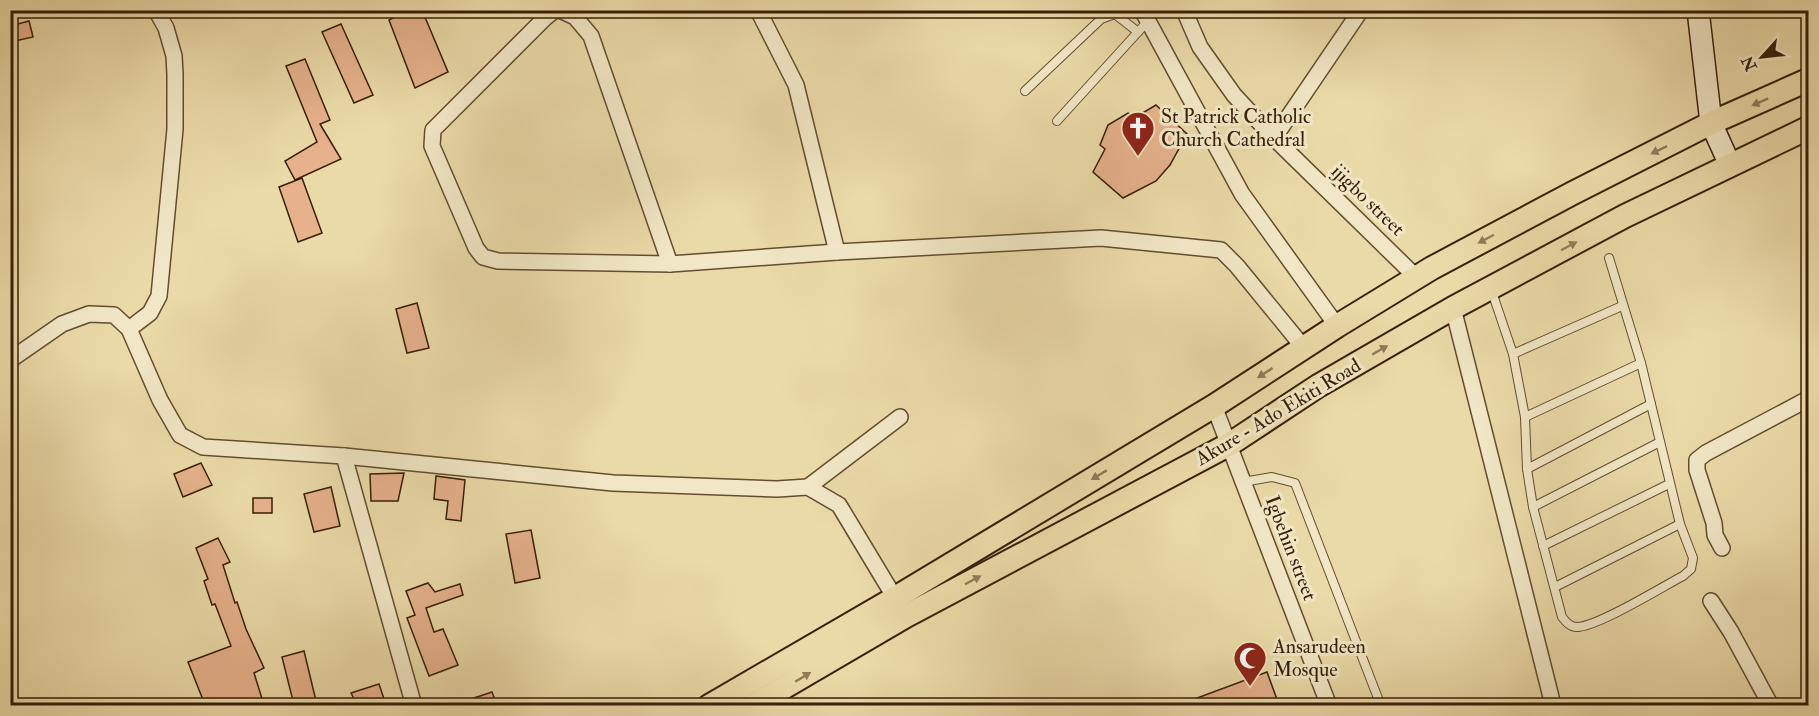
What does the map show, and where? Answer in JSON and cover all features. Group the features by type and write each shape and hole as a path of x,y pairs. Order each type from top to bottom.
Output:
{"main road":[{"path":"1698,10 1711,123 1730,165"},
{"name":"Akure - Ado Ekiti Road","path":"709,705 778,668 1214,406 1416,277 1573,193 1711,123 1809,80"},
{"name":"Akure - Ado Ekiti Road","path":"752,705 906,616 1230,444 1317,386 1453,308 1625,216 1809,128"}],"street":[{"path":"129,329 150,313 159,296 175,129 174,56 166,28 156,10"},
{"path":"555,10 433,130 432,146 476,248 483,257 498,261 670,264 837,252 1101,238 1221,250 1304,348"},
{"path":"560,10 575,17 591,36 670,264"},
{"path":"758,10 796,85 837,252"},
{"name":"ijigbo street","path":"1185,10 1200,47 1234,95 1274,138 1416,277"},
{"path":"1274,138 1361,10"},
{"path":"1142,21 1242,194 1337,326"},
{"path":"1453,308 1537,639 1551,705"},
{"path":"10,360 62,324 89,314 114,315 129,329 160,400 180,435 203,447 344,456 613,483 777,489 808,487 900,417"},
{"path":"1722,548 1715,535 1714,523 1697,470 1697,460 1706,453 1809,399"},
{"name":"Igbehin street","path":"1214,406 1329,705"},
{"path":"344,456 414,705"},
{"path":"808,487 839,505 895,598"},
{"path":"1711,601 1731,632 1771,705"}],"lane":[{"path":"1025,91 1101,19 1115,14 1142,21 1057,121"},
{"path":"1490,288 1513,354 1525,417 1527,469 1533,507 1562,617 1575,627 1592,624 1683,576 1692,569 1693,558 1680,524 1641,363 1609,258"},
{"path":"1513,354 1622,306"},
{"path":"1525,417 1641,363"},
{"path":"1527,469 1651,404"},
{"path":"1533,507 1660,442"},
{"path":"1243,482 1272,477 1295,483 1381,705"},
{"path":"1543,546 1669,484"},
{"path":"1555,587 1680,524"}],"building":[{"path":"408,10 422,10 448,72 415,88 389,20"},
{"path":"29,21 33,37 10,42 10,26"},
{"path":"341,24 373,95 354,103 322,32"},
{"path":"305,59 330,120 320,124 341,159 295,180 285,161 317,142 286,66"},
{"name":"St Patrick Catholic Church Cathedral","path":"1156,105 1187,134 1170,165 1156,181 1123,198 1093,172 1105,149 1100,145 1108,125 1128,113 1136,117"},
{"path":"302,178 322,233 298,242 279,187"},
{"path":"417,303 429,348 407,353 396,309"},
{"path":"201,463 212,485 183,497 174,474"},
{"path":"404,473 398,501 371,501 370,474"},
{"path":"436,476 465,480 461,521 446,519 448,501 434,499"},
{"path":"331,487 340,526 314,532 304,494"},
{"path":"253,498 272,498 272,513 253,513"},
{"path":"531,530 540,578 515,583 506,534"},
{"path":"218,538 230,562 223,565 235,603 237,602 246,629 264,668 254,673 264,705 205,705 188,662 231,646 215,604 212,605 204,581 208,579 196,548"},
{"path":"428,583 435,592 460,584 463,595 426,608 434,632 443,629 458,665 429,676 407,618 415,615 406,591"},
{"path":"304,651 317,705 294,705 282,657"},
{"name":"Ansarudeen Mosque","path":"1267,672 1279,705 1181,705 1181,704"},
{"path":"379,684 386,705 357,705 351,693"},
{"path":"492,692 497,705 460,705 459,703"}],"place":[{"name":"St Patrick Catholic Church Cathedral","path":"1138,157"},
{"name":"Ansarudeen Mosque","path":"1250,687"}]}
